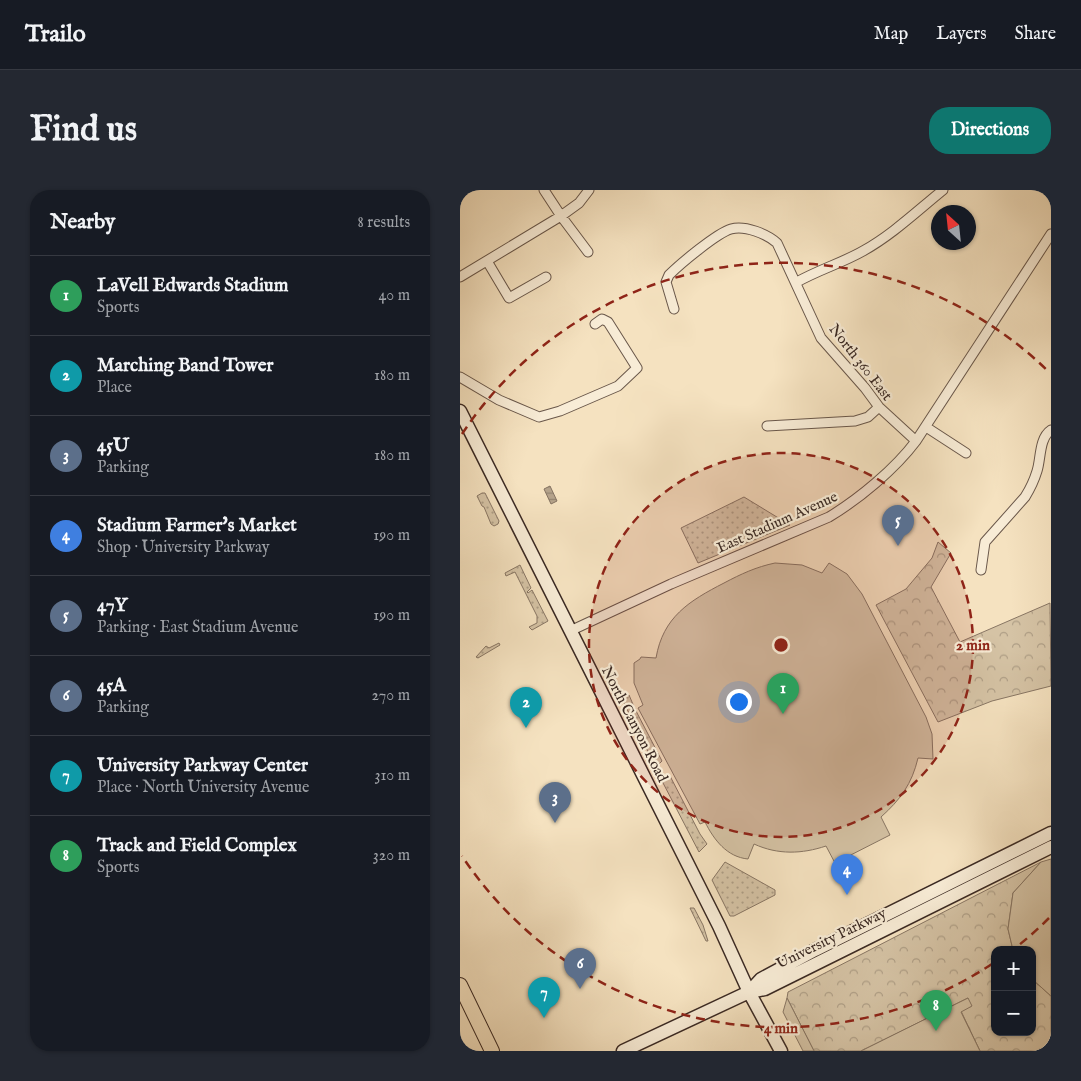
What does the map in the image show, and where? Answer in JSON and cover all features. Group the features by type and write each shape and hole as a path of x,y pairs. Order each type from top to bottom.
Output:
{"highway":[{"path":"460,985 492,1051"}],"main road":[{"name":"North Canyon Road","path":"460,411 719,926 749,992 781,1051"},
{"name":"University Parkway","path":"749,992 761,979 815,950 1051,833"},
{"name":"University Parkway","path":"623,1051 749,992 765,989 781,982 1051,847"}],"street":[{"path":"544,190 588,252"},
{"path":"460,277 561,216 579,202 589,190"},
{"path":"797,282 845,261 875,244 943,190"},
{"name":"North 360 East","path":"674,309 666,282 669,275 717,237 724,232 740,228 770,236 777,243 797,282 822,338 865,388 878,408 916,441"},
{"name":"East Stadium Avenue","path":"570,631 671,584 829,517 849,505 903,457 916,441 1051,234"},
{"path":"487,261 509,298 546,277"},
{"path":"460,377 499,400 539,416 567,408 618,386 637,368 608,322 602,320 594,324"},
{"path":"767,426 855,421 868,417 878,408"},
{"path":"926,427 966,453"},
{"path":"981,570 984,542 1030,489 1037,471 1043,441 1051,430"}],"green space":[{"path":"485,493 499,521 494,526 491,524 477,496"},
{"path":"744,497 790,525 698,563 681,528"},
{"path":"938,542 951,553 931,587 960,642 1050,603 1051,686 992,701 938,722 876,605 906,589 932,558"},
{"path":"775,563 802,565 822,573 829,563 847,574 862,594 926,717 932,734 933,759 918,758 909,784 894,804 881,817 890,835 835,863 826,846 808,851 781,852 754,844 748,859 740,858 728,851 717,841 705,822 700,824 638,708 643,705 634,683 634,663 641,657 656,658 659,644 671,621 689,604 730,580"},
{"path":"520,565 531,588 527,592 532,590 548,621 532,630 529,627 537,623 537,616 515,572 506,576 505,573"},
{"path":"499,643 500,645 478,658 476,657 486,646 489,648"},
{"path":"629,695 662,761 657,766 654,764 624,703 622,697"},
{"path":"670,776 707,844 699,852 662,781 663,777"},
{"path":"1051,859 1051,996 1036,983 1036,946 1012,946 1008,929 1013,893 1041,862"},
{"path":"725,862 775,890 775,895 734,916 730,916 712,880"},
{"path":"1041,862 1013,893 1008,929 1012,946 991,946 991,1036 1036,1036 1036,983 1051,996 1051,1051 980,1051 961,1011 968,998 861,1051 814,1051 787,998 788,992"},
{"path":"690,908 694,908 703,925 708,941 706,941"},
{"path":"787,998 814,1051 803,1051 783,1012"},
{"path":"968,998 972,1006 961,1012 980,1051 861,1051"}],"shaded area":[{"path":"550,486 557,501 551,504 544,489"}],"place":[{"name":"47Y","path":"898,546"},
{"name":"LaVell Edwards Stadium","path":"783,714"},
{"name":"Marching Band Tower","path":"526,728"},
{"name":"45U","path":"555,823"},
{"name":"Stadium Farmer's Market","path":"847,895"},
{"name":"45A","path":"580,989"},
{"name":"University Parkway Center","path":"544,1018"},
{"name":"Track and Field Complex","path":"936,1031"}]}
